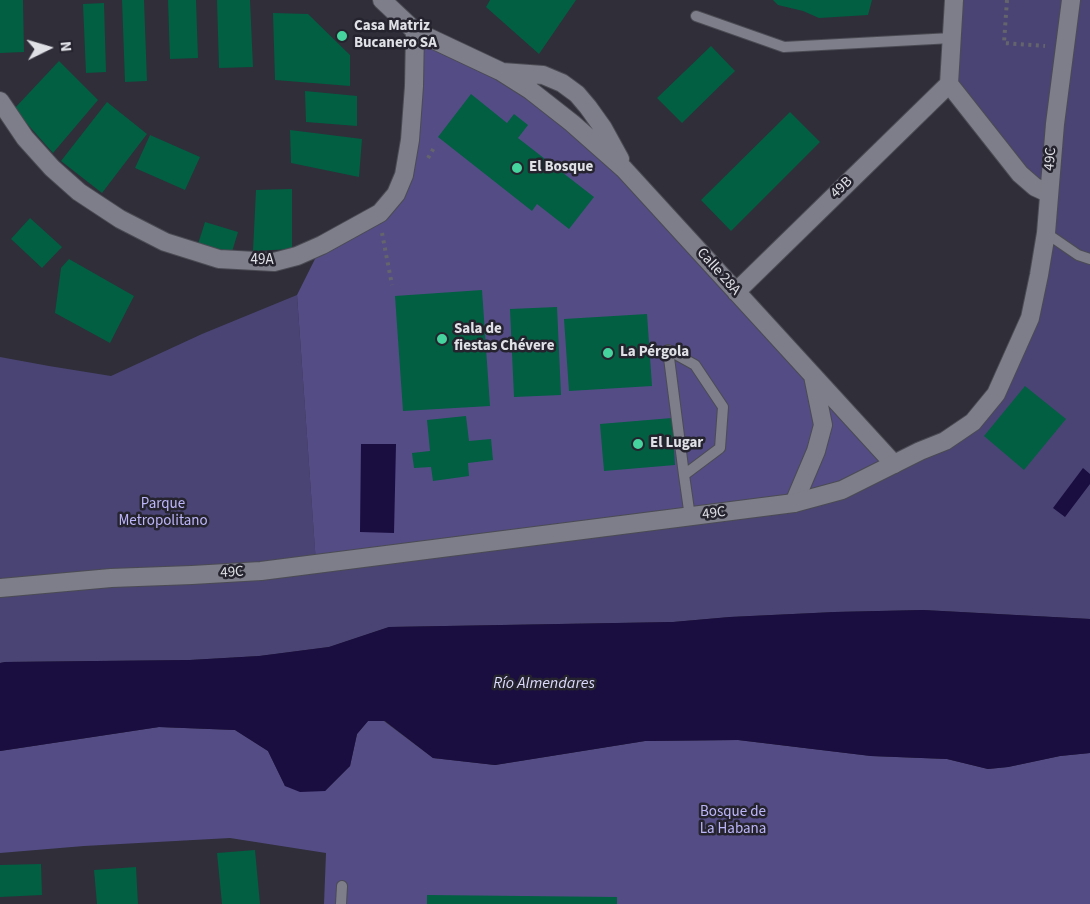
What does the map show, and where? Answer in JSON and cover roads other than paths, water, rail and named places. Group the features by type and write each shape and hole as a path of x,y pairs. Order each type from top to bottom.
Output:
{"street":[{"name":"Calle 28A","path":"382,0 415,31 500,71 530,90 624,169 894,464"},
{"path":"954,0 949,84 1020,174 1035,187 1048,193"},
{"name":"49C","path":"0,588 111,578 261,572 794,503 842,490 945,441 972,422 996,394 1030,318 1046,233 1055,124 1071,0"},
{"name":"49A","path":"0,101 25,138 52,168 79,192 120,219 165,242 219,259 274,262 297,256 322,245 380,213 396,194 404,175 410,140 415,31"},
{"name":"Calle 28A","path":"500,71 543,75 562,83 576,94 603,128 624,169"},
{"name":"49B","path":"736,292 949,84"},
{"path":"794,503 816,451 823,425 812,375"}],"lane":[{"path":"696,16 784,47 952,38"},
{"path":"1046,233 1078,255 1090,259"},
{"path":"684,475 720,448 723,407 695,364 668,350 684,475 690,517"},
{"path":"341,904 342,886"}],"water":[{"path":"361,444 396,444 394,533 360,532"},
{"path":"1083,468 1090,474 1090,484 1065,517 1053,508"},
{"name":"Río Almendares","path":"923,610 1090,619 1090,753 988,769 947,759 871,756 738,740 645,741 495,765 433,758 385,721 368,721 357,734 350,766 325,791 300,792 285,786 268,751 235,730 159,727 0,751 0,663 5,662 190,660 259,656 329,647 389,627 673,622 730,617"}],"place":[{"name":"Casa Matriz Bucanero SA","path":"342,36"},
{"name":"El Bosque","path":"517,168"},
{"name":"Sala de fiestas Chévere","path":"442,339"},
{"name":"La Pérgola","path":"608,353"},
{"name":"El Lugar","path":"638,444"}],"park label":[{"name":"Parque Metropolitano","path":"163,514"},
{"name":"Bosque de La Habana","path":"733,822"}]}
